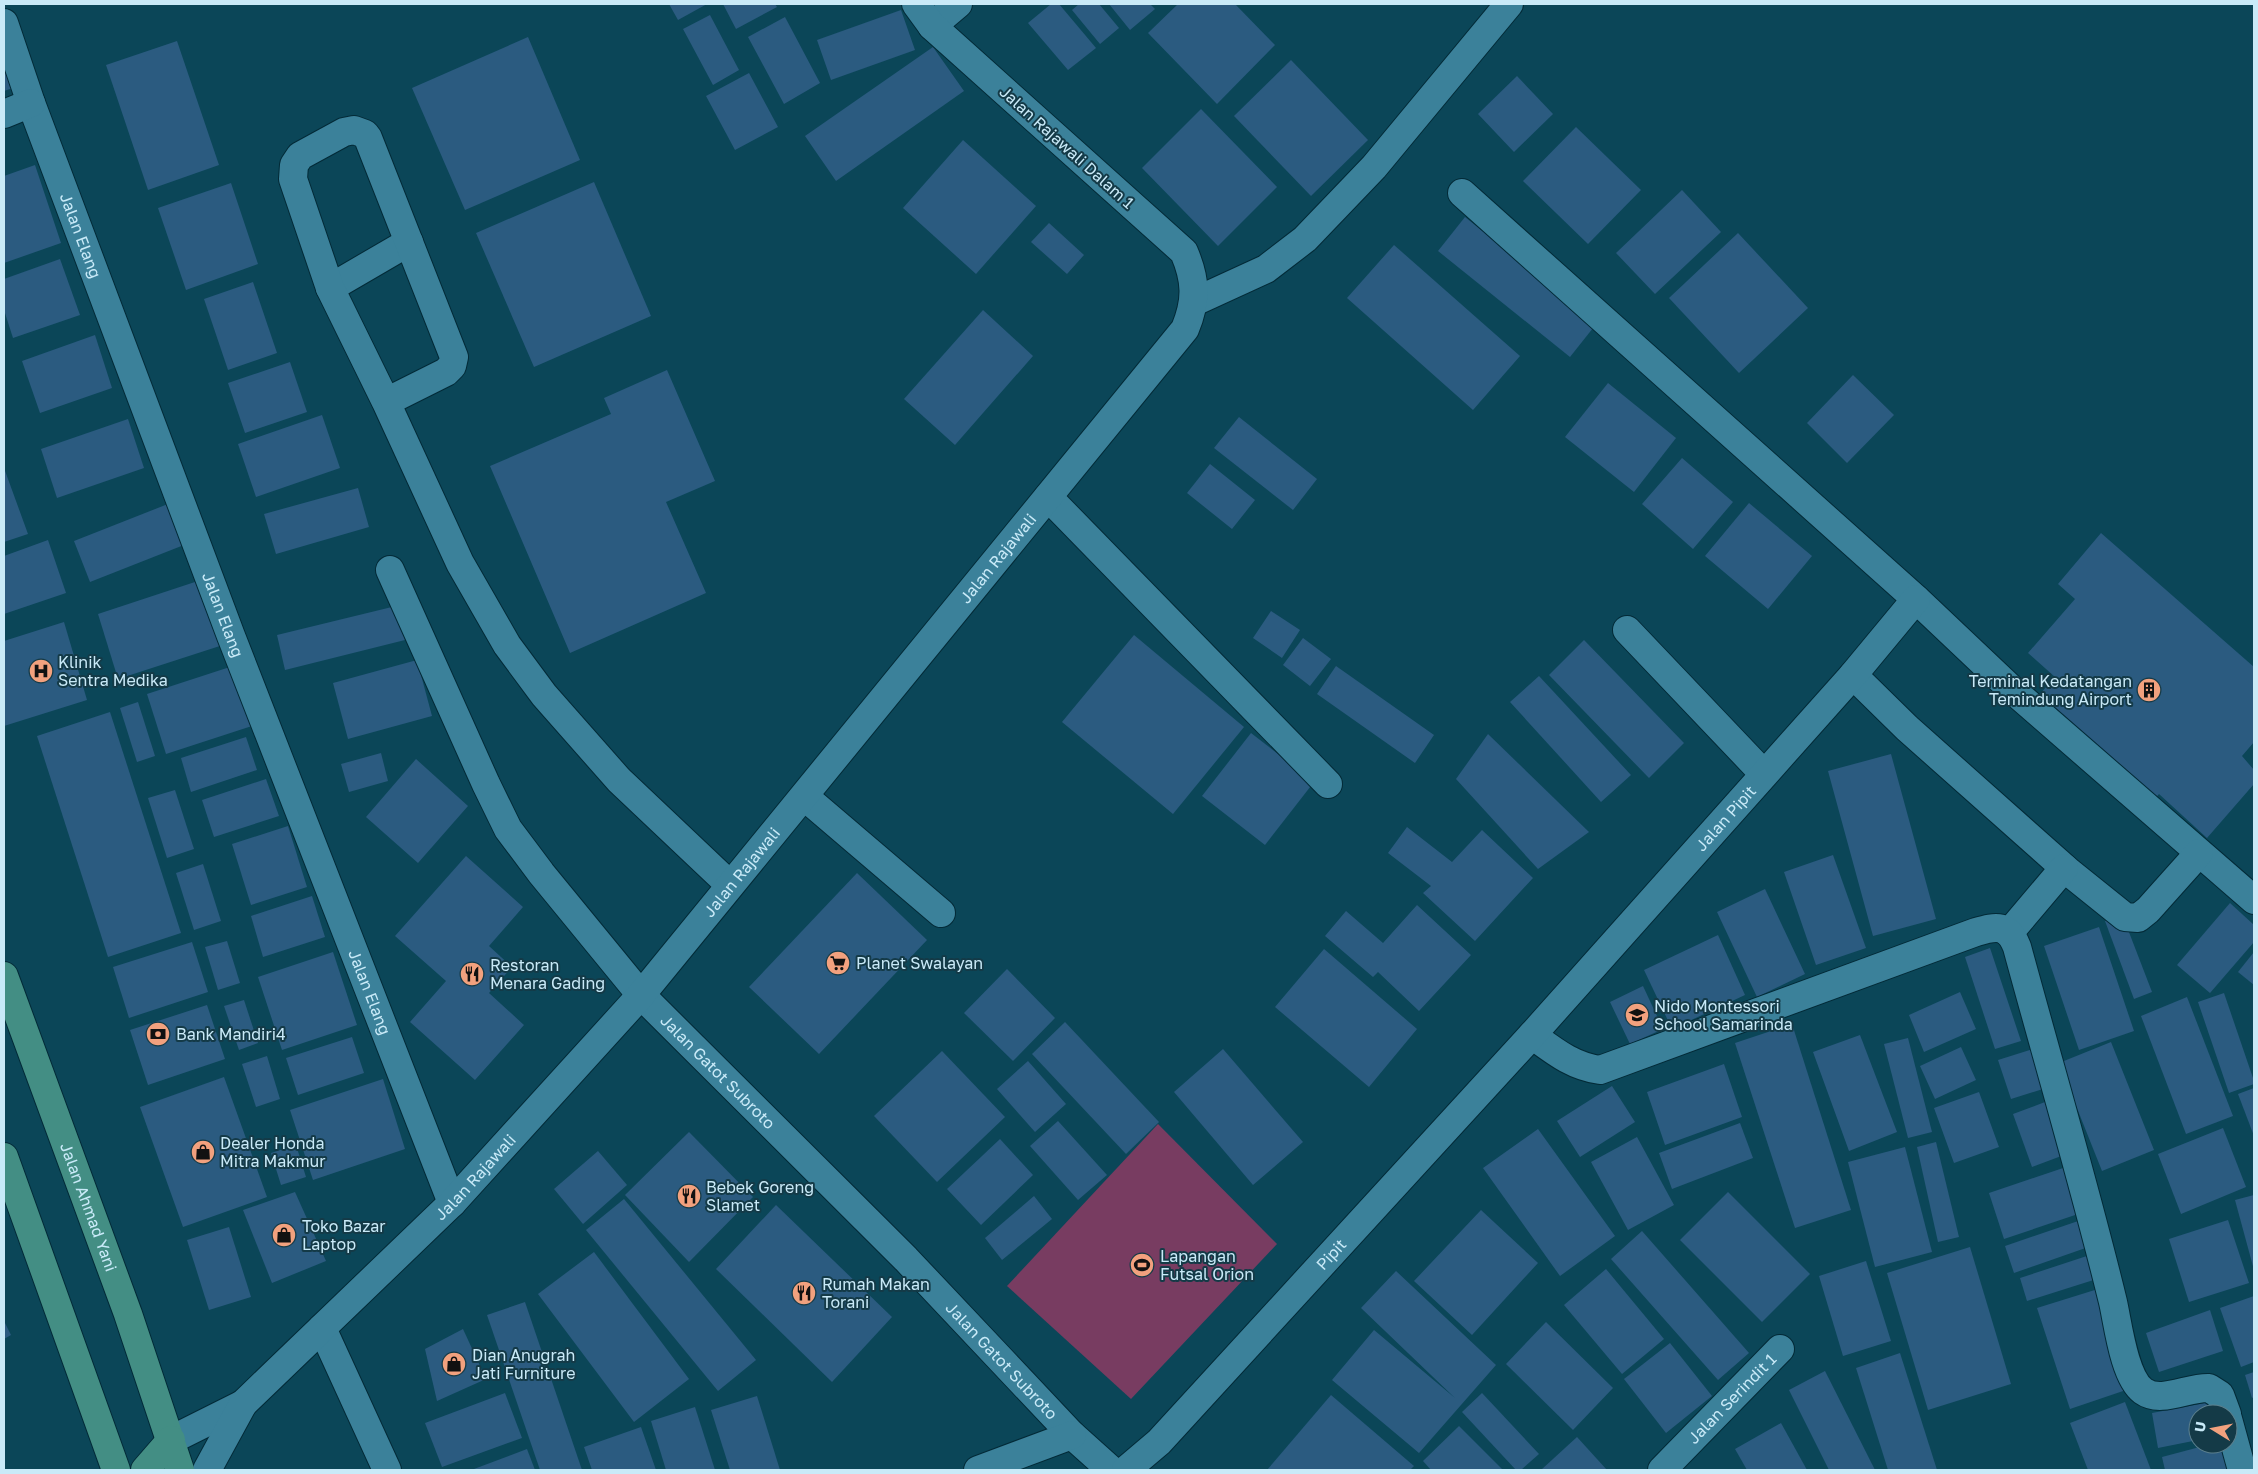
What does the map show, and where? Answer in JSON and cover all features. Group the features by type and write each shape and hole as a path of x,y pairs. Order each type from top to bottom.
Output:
{"main road":[{"name":"Jalan Ahmad Yani","path":"4,976 128,1314 180,1470"},
{"path":"4,1157 116,1470"},
{"path":"145,1470 171,1440"}],"street":[{"name":"Jalan Rajawali Dalam 1","path":"916,4 932,26 1184,252 1192,271 1194,302"},
{"path":"932,26 958,4"},
{"path":"1194,302 1266,269 1305,239 1374,167 1414,121 1509,4"},
{"name":"Jalan Elang","path":"4,23 31,103 231,636 452,1203"},
{"path":"4,114 31,103"},
{"path":"386,402 446,372 452,366 454,360 365,134 348,130 300,156 294,165 293,179 330,288 386,402 460,563 507,645 544,695 619,780 730,885"},
{"path":"1462,193 1916,599 2009,687 2254,900"},
{"path":"330,288 409,242"},
{"name":"Jalan Rajawali","path":"243,1404 452,1203 641,995 1185,329 1194,302"},
{"path":"1048,497 1328,784"},
{"name":"Jalan Gatot Subroto","path":"390,570 508,829 541,872 641,995 906,1259 1072,1434 1111,1470"},
{"name":"Jalan Pipit","path":"1532,1035 1853,675 1916,599"},
{"path":"1627,630 1764,773"},
{"path":"1853,675 1906,728 2064,868 2125,917 2138,918 2148,910 2199,853"},
{"path":"804,797 941,913"},
{"path":"2008,933 2064,868"},
{"path":"1532,1035 1566,1059 1582,1067 1600,1070 1976,932 1996,928 2008,933 2012,936 2019,956 2108,1280 2130,1373 2141,1390 2148,1394 2157,1396 2209,1388 2220,1395 2223,1404"},
{"name":"Pipit","path":"1126,1470 1159,1442 1532,1035"},
{"path":"322,1328 387,1470"},
{"name":"Jalan Serindit 1","path":"1662,1470 1689,1459 1780,1349"},
{"path":"171,1440 243,1404"},
{"path":"207,1470 243,1404"},
{"path":"978,1470 1072,1434"},
{"path":"2238,1454 2242,1470"}],"shaded area":[{"name":"Lapangan Futsal Orion","path":"1158,1124 1277,1244 1131,1399 1007,1286"}],"building":[{"path":"669,4 707,4 678,20"},
{"path":"723,4 775,4 777,7 736,29"},
{"path":"1051,4 1059,4 1096,48 1068,70 1028,23"},
{"path":"1079,4 1099,4 1119,28 1100,44 1072,10"},
{"path":"1109,4 1150,4 1155,9 1130,30"},
{"path":"1178,4 1235,4 1275,45 1217,104 1148,33"},
{"path":"901,10 915,50 831,80 817,40"},
{"path":"710,15 739,70 713,85 683,29"},
{"path":"785,17 820,83 784,104 748,37"},
{"path":"4,30 22,85 4,91"},
{"path":"528,37 580,160 465,210 412,88"},
{"path":"177,41 219,165 148,190 106,65"},
{"path":"933,47 964,91 836,181 805,136"},
{"path":"1291,60 1368,140 1311,196 1234,116"},
{"path":"749,73 778,127 735,150 706,96"},
{"path":"1517,76 1553,114 1514,152 1478,114"},
{"path":"1201,109 1277,187 1218,246 1142,168"},
{"path":"1576,127 1641,190 1588,244 1523,181"},
{"path":"963,140 1036,206 976,274 903,208"},
{"path":"35,165 61,243 4,263 4,176"},
{"path":"594,182 651,316 534,367 476,233"},
{"path":"231,183 258,264 186,290 158,208"},
{"path":"1682,190 1721,232 1655,294 1616,253"},
{"path":"1465,217 1597,323 1570,357 1438,251"},
{"path":"1049,223 1084,255 1067,274 1031,242"},
{"path":"1738,233 1808,308 1739,373 1669,298"},
{"path":"1394,245 1520,356 1473,410 1347,298"},
{"path":"60,259 80,315 13,338 4,310 4,279"},
{"path":"253,282 277,353 228,370 204,299"},
{"path":"983,310 1033,356 955,445 904,399"},
{"path":"95,335 112,388 40,413 22,361"},
{"path":"290,362 307,412 245,433 228,383"},
{"path":"667,370 715,481 666,502 706,593 570,653 490,466 611,414 604,398"},
{"path":"1853,375 1894,415 1847,463 1807,423"},
{"path":"1608,383 1676,438 1634,492 1565,437"},
{"path":"322,415 340,468 256,497 238,444"},
{"path":"1239,417 1317,479 1293,510 1214,448"},
{"path":"128,419 144,468 57,498 41,449"},
{"path":"1682,458 1733,502 1693,549 1642,504"},
{"path":"1210,464 1255,500 1232,529 1187,493"},
{"path":"4,468 28,534 4,542"},
{"path":"358,488 369,527 276,554 264,514"},
{"path":"173,502 189,543 90,582 74,541"},
{"path":"1749,503 1812,556 1768,609 1705,556"},
{"name":"Terminal Kedatangan Temindung Airport","path":"2101,533 2254,667 2254,742 2242,756 2254,770 2254,784 2207,838 2159,794 2150,804 2033,702 2055,677 2028,653 2075,599 2058,584"},
{"path":"48,540 66,593 4,614 4,556"},
{"path":"204,579 226,644 118,679 98,614"},
{"path":"396,606 405,640 285,670 277,635"},
{"path":"1271,611 1300,630 1282,658 1253,638"},
{"name":"Klinik Sentra Medika","path":"64,622 87,700 4,726 4,641"},
{"path":"1134,635 1244,727 1173,814 1062,722"},
{"path":"1303,638 1331,659 1310,686 1283,665"},
{"path":"1584,640 1684,743 1649,778 1549,675"},
{"path":"417,660 432,716 348,739 333,683"},
{"path":"236,665 255,725 166,754 147,694"},
{"path":"1336,666 1434,735 1415,763 1317,694"},
{"path":"1539,676 1631,775 1601,802 1510,702"},
{"path":"138,702 155,756 137,762 120,708"},
{"path":"110,712 181,933 108,957 37,736"},
{"path":"1251,733 1314,782 1265,845 1202,796"},
{"path":"1488,734 1589,832 1538,869 1456,779"},
{"path":"246,737 257,770 191,792 181,758"},
{"path":"381,753 388,781 349,792 341,764"},
{"path":"1891,754 1936,919 1873,936 1828,771"},
{"path":"416,759 468,806 418,863 366,817"},
{"path":"266,779 279,816 214,837 202,800"},
{"path":"175,790 194,849 167,858 148,798"},
{"path":"288,826 307,887 251,905 232,844"},
{"path":"1407,827 1452,862 1482,830 1533,878 1475,941 1423,893 1431,886 1388,853"},
{"path":"1833,855 1866,948 1816,965 1784,872"},
{"name":"Restoran Menara Gading","path":"466,856 523,907 489,946 512,967 489,993 524,1025 475,1080 410,1022 446,981 395,936"},
{"path":"203,864 221,921 194,930 176,873"},
{"name":"Planet Swalayan","path":"857,873 927,940 819,1054 749,987"},
{"path":"1765,889 1805,974 1757,997 1717,912"},
{"path":"312,896 325,937 263,957 251,916"},
{"path":"2230,903 2254,925 2254,942 2210,993 2177,965"},
{"path":"1417,905 1471,955 1419,1011 1378,972 1373,977 1325,936 1346,911 1383,943"},
{"path":"2122,914 2152,992 2134,999 2105,921"},
{"path":"2099,927 2134,1031 2079,1050 2044,946"},
{"path":"1718,935 1745,995 1672,1029 1644,970"},
{"path":"227,941 240,983 218,990 205,947"},
{"path":"192,942 208,992 129,1018 113,967"},
{"path":"1990,948 2021,1041 1995,1049 1965,957"},
{"path":"1324,949 1417,1029 1369,1087 1275,1007"},
{"path":"333,952 357,1025 282,1050 258,977"},
{"path":"2254,952 2254,985 2238,972"},
{"path":"1007,969 1055,1018 1013,1061 964,1013"},
{"name":"Nido Montessori School Samarinda","path":"1643,986 1663,1029 1630,1044 1610,1002"},
{"path":"1960,992 1976,1029 1924,1052 1909,1015"},
{"path":"2224,993 2254,1081 2254,1084 2229,1093 2198,1002"},
{"path":"2187,997 2233,1116 2186,1134 2141,1016"},
{"path":"244,1000 258,1043 239,1050 224,1006"},
{"path":"207,1005 225,1059 148,1085 130,1030"},
{"path":"1065,1022 1159,1122 1126,1154 1032,1054"},
{"path":"1792,1024 1851,1210 1795,1228 1735,1043"},
{"path":"1860,1035 1897,1132 1849,1151 1813,1052"},
{"path":"352,1037 364,1073 298,1095 286,1058"},
{"path":"1908,1038 1932,1132 1908,1138 1884,1044"},
{"path":"2111,1042 2154,1150 2102,1171 2059,1063"},
{"path":"1961,1047 1976,1080 1935,1099 1920,1066"},
{"path":"1223,1049 1303,1142 1253,1185 1174,1092"},
{"path":"2033,1049 2046,1088 2011,1099 1998,1060"},
{"path":"942,1051 1005,1117 937,1182 874,1116"},
{"path":"267,1056 280,1099 256,1107 242,1064"},
{"path":"1028,1061 1066,1104 1035,1132 997,1089"},
{"path":"1724,1064 1742,1117 1665,1145 1647,1092"},
{"name":"Dealer Honda Mitra Makmur","path":"224,1077 267,1197 183,1227 140,1107"},
{"path":"383,1079 405,1149 313,1180 290,1110"},
{"path":"1612,1086 1635,1122 1580,1157 1557,1121"},
{"path":"2254,1088 2254,1136 2238,1094"},
{"path":"1979,1092 1999,1147 1954,1163 1934,1108"},
{"path":"2045,1102 2064,1155 2032,1167 2013,1114"},
{"path":"1058,1121 1107,1175 1078,1200 1030,1146"},
{"path":"1740,1123 1753,1158 1672,1189 1659,1153"},
{"path":"2223,1128 2246,1187 2181,1214 2158,1154"},
{"path":"1538,1129 1615,1236 1560,1276 1483,1168"},
{"name":"Bebek Goreng Slamet","path":"689,1132 753,1197 689,1262 625,1195"},
{"path":"1637,1137 1674,1205 1628,1230 1591,1162"},
{"path":"1000,1139 1033,1175 981,1225 947,1189"},
{"path":"1936,1142 1959,1237 1938,1242 1917,1147"},
{"path":"296,1145 306,1177 281,1185 271,1153"},
{"path":"1905,1147 1932,1252 1875,1267 1848,1162"},
{"path":"598,1151 627,1185 583,1224 554,1189"},
{"path":"2069,1166 2084,1212 2004,1239 1989,1193"},
{"name":"Toko Bazar Laptop","path":"295,1192 326,1261 272,1283 243,1210"},
{"path":"1728,1192 1810,1274 1762,1322 1680,1240"},
{"path":"2254,1195 2254,1270 2235,1200"},
{"path":"1034,1196 1052,1219 1002,1260 985,1238"},
{"path":"624,1199 756,1360 718,1391 586,1230"},
{"name":"Rumah Makan Torani","path":"776,1205 892,1317 832,1382 716,1269"},
{"path":"1481,1210 1538,1263 1472,1335 1414,1281"},
{"path":"2087,1218 2097,1244 2014,1273 2005,1246"},
{"path":"2228,1220 2249,1283 2189,1302 2169,1239"},
{"path":"229,1227 251,1297 209,1310 187,1240"},
{"path":"1642,1231 1749,1353 1718,1380 1611,1259"},
{"path":"1970,1247 2011,1384 1928,1410 1887,1273"},
{"path":"594,1252 689,1379 634,1422 538,1294"},
{"path":"2096,1253 2103,1277 2027,1301 2020,1278"},
{"path":"1866,1261 1891,1341 1843,1356 1819,1276"},
{"path":"1606,1269 1664,1339 1622,1374 1564,1305"},
{"path":"1396,1271 1496,1365 1419,1453 1332,1380 1374,1330 1455,1398 1361,1308"},
{"path":"2098,1289 2129,1389 2070,1409 2037,1308"},
{"path":"2254,1296 2254,1362 2241,1367 2220,1308"},
{"path":"525,1302 582,1470 540,1470 487,1315"},
{"path":"2210,1310 2223,1351 2159,1372 2146,1333"},
{"path":"4,1321 11,1335 4,1339"},
{"path":"1546,1322 1613,1388 1573,1430 1506,1364"},
{"name":"Dian Anugrah Jati Furniture","path":"463,1329 486,1379 437,1401 425,1349"},
{"path":"1670,1343 1712,1396 1666,1433 1624,1379"},
{"path":"1900,1353 1937,1470 1888,1470 1856,1368"},
{"path":"1825,1371 1875,1470 1829,1470 1789,1390"},
{"path":"2254,1372 2254,1397 2252,1398 2245,1375"},
{"path":"505,1393 522,1438 442,1467 425,1423"},
{"path":"1482,1393 1539,1454 1521,1470 1516,1470 1462,1412"},
{"path":"1331,1395 1414,1466 1410,1470 1267,1470"},
{"path":"757,1396 780,1470 730,1470 711,1410"},
{"path":"2216,1401 2217,1404 2200,1404"},
{"path":"2125,1402 2151,1470 2088,1470 2070,1423"},
{"path":"2188,1406 2188,1442 2158,1448 2152,1413"},
{"path":"695,1407 715,1470 666,1470 651,1421"},
{"path":"1781,1423 1807,1470 1747,1470 1735,1449"},
{"path":"1459,1426 1503,1470 1431,1470 1423,1461"},
{"path":"641,1427 656,1470 592,1470 584,1447"},
{"path":"1577,1437 1607,1470 1541,1470"},
{"path":"527,1449 535,1470 474,1470 474,1469"},
{"path":"2188,1450 2188,1454 2230,1454 2234,1470 2165,1470 2162,1457"}],"place":[{"name":"Klinik Sentra Medika","path":"41,671"},
{"name":"Terminal Kedatangan Temindung Airport","path":"2149,690"},
{"name":"Planet Swalayan","path":"838,963"},
{"name":"Restoran Menara Gading","path":"472,974"},
{"name":"Nido Montessori School Samarinda","path":"1637,1015"},
{"name":"Bank Mandiri4","path":"158,1034"},
{"name":"Dealer Honda Mitra Makmur","path":"203,1152"},
{"name":"Bebek Goreng Slamet","path":"689,1196"},
{"name":"Toko Bazar Laptop","path":"284,1235"},
{"name":"Lapangan Futsal Orion","path":"1142,1265"},
{"name":"Rumah Makan Torani","path":"804,1293"},
{"name":"Dian Anugrah Jati Furniture","path":"454,1364"}]}
